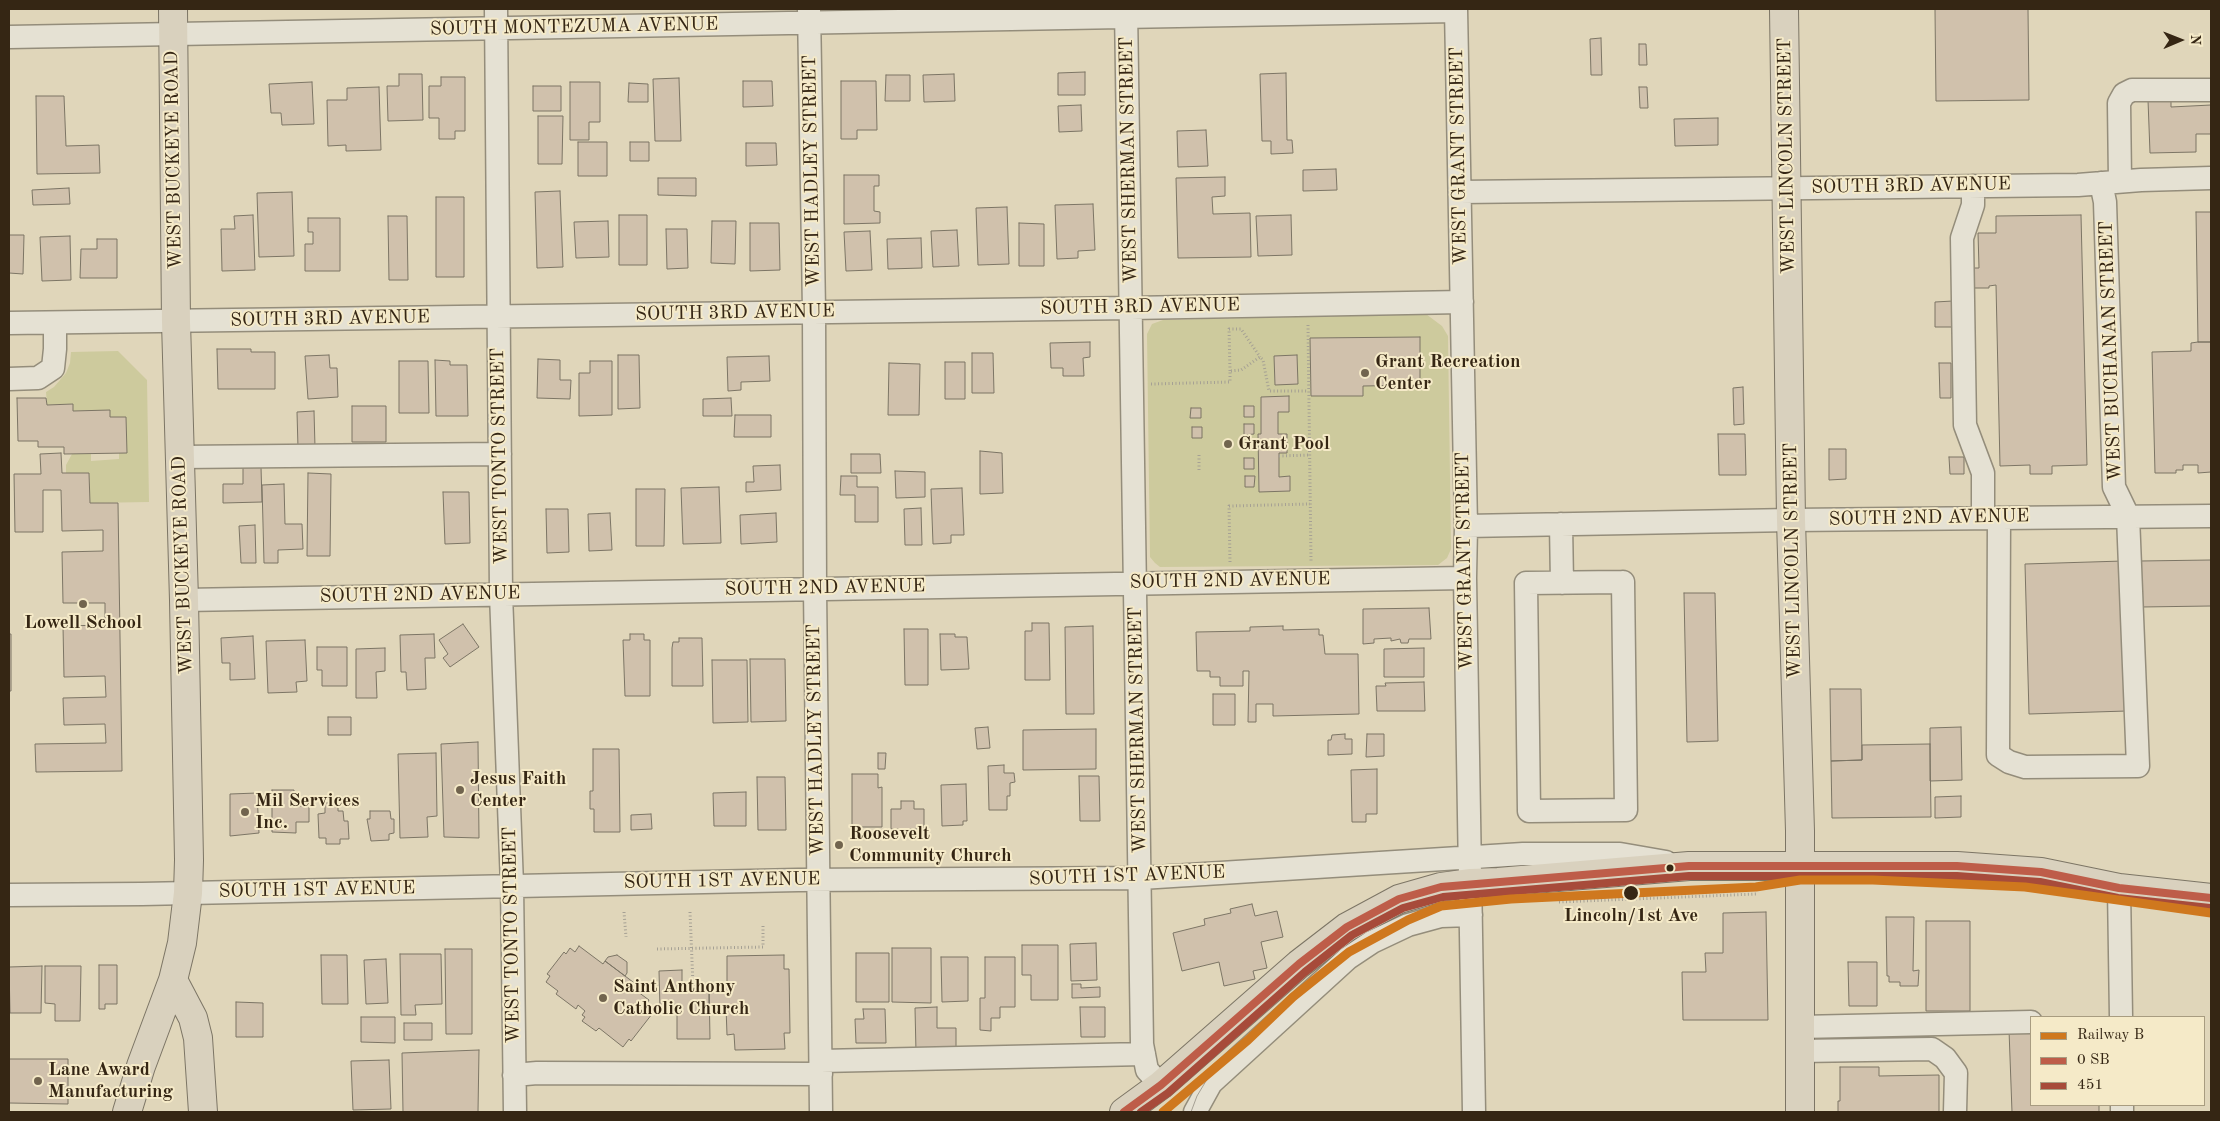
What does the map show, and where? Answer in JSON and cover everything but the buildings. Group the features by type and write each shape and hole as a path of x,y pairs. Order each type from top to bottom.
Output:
{"main road":[{"name":"WEST LINCOLN STREET","path":"1784,9 1788,187 1791,520 1800,866 1800,1112"},
{"name":"WEST BUCKEYE ROAD","path":"128,1112 138,1074 173,980 182,943 188,893 189,850 184,600 176,322 173,21"},
{"path":"1124,1112 1161,1085 1299,964 1347,927 1399,900 1441,887 1470,870 1498,882 1689,866 1957,866 2041,872 2119,888 2211,898"},
{"path":"173,980 193,1018 198,1038 203,1112"}],"street":[{"name":"SOUTH MONTEZUMA AVENUE","path":"9,37 173,21 1456,10"},
{"name":"WEST GRANT STREET","path":"1456,10 1466,526 1465,578 1474,1112"},
{"name":"WEST SHERMAN STREET","path":"1126,13 1141,878 1142,1044 1147,1070 1161,1085"},
{"name":"WEST HADLEY STREET","path":"809,16 814,311 814,588 821,1112"},
{"name":"WEST TONTO STREET","path":"496,19 501,594 512,885 515,1112"},
{"name":"WEST BUCHANAN STREET","path":"2128,516 2114,487 2105,202 2110,182 2119,103 2124,94 2132,90 2211,90"},
{"name":"SOUTH 3RD AVENUE","path":"1460,192 1973,186 2211,178"},
{"path":"1973,186 1973,205 1962,238 1965,425 1983,473 1991,518 1998,755 2009,762 2025,767 2138,766 2128,516"},
{"name":"SOUTH 3RD AVENUE","path":"9,323 1462,302"},
{"path":"9,379 38,378 52,368 55,349 55,323"},
{"path":"180,457 500,454"},
{"name":"SOUTH 2ND AVENUE","path":"1466,526 1791,520 2211,516"},
{"path":"1560,524 1562,583"},
{"name":"SOUTH 2ND AVENUE","path":"184,600 1135,582 1465,578"},
{"path":"1623,582 1626,810 1529,811 1526,583 1562,583 1623,582"},
{"name":"SOUTH 1ST AVENUE","path":"9,895 818,880 1141,878 1470,870"},
{"path":"2119,888 2121,1016"},
{"path":"1195,1112 1211,1083 1348,958 1372,942 1408,926 1441,916 1471,915"},
{"path":"1800,1039 2030,1022"},
{"path":"1800,1039 1932,1049 1945,1058 1956,1073 1955,1112"},
{"path":"514,1075 821,1067 1144,1054"}],"path":[{"path":"1308,320 1311,562"},
{"path":"1150,384 1230,382 1229,330 1241,329 1263,360 1270,391 1308,391"},
{"path":"1230,371 1241,370 1260,357"},
{"path":"1199,455 1199,471"},
{"path":"1279,456 1309,455"},
{"path":"1230,562 1229,506 1310,504"},
{"path":"1556,902 1756,894"},
{"path":"624,912 626,937"},
{"path":"690,912 693,985"},
{"path":"657,949 763,947 763,926"}],"shaded area":[{"path":"1426,314 1442,326 1448,336 1451,549 1447,558 1438,565 1160,567 1155,563 1150,557 1147,334 1152,324 1163,320"},
{"path":"118,351 147,380 149,502 90,503 89,473 66,473 66,465 72,454 91,454 91,461 119,459 119,453 127,453 110,417 110,411 73,411 73,404 47,405 46,392 54,387 66,373 70,363 71,352"}],"tram line":[{"path":"1191,1112 1197,1096 1212,1071"}],"rail line":[{"name":"B","path":"1163,1112 1248,1040 1293,997 1349,952 1408,920 1441,906 1511,899 1756,887 1800,880 1873,880 2025,887 2211,913"}],"transit line":[{"path":"1124,1112 1161,1085 1299,964 1347,927 1399,899 1441,887 1689,866 1957,866 2041,872 2119,888 2211,898"},
{"name":"451","path":"1141,1112 1168,1093 1305,972 1352,935 1403,908 1443,897 1689,876 1957,876 2040,882 2118,898 2210,908"}],"place":[{"name":"Grant Recreation Center","path":"1365,373"},
{"name":"Grant Pool","path":"1228,444"},
{"name":"Lowell School","path":"83,604"},
{"name":"Jesus Faith Center","path":"460,790"},
{"name":"Mil Services Inc.","path":"245,812"},
{"name":"Roosevelt Community Church","path":"839,845"},
{"name":"Lincoln/1st Ave","path":"1631,893"},
{"name":"Saint Anthony Catholic Church","path":"603,998"},
{"name":"Lane Award Manufacturing","path":"38,1081"}]}
